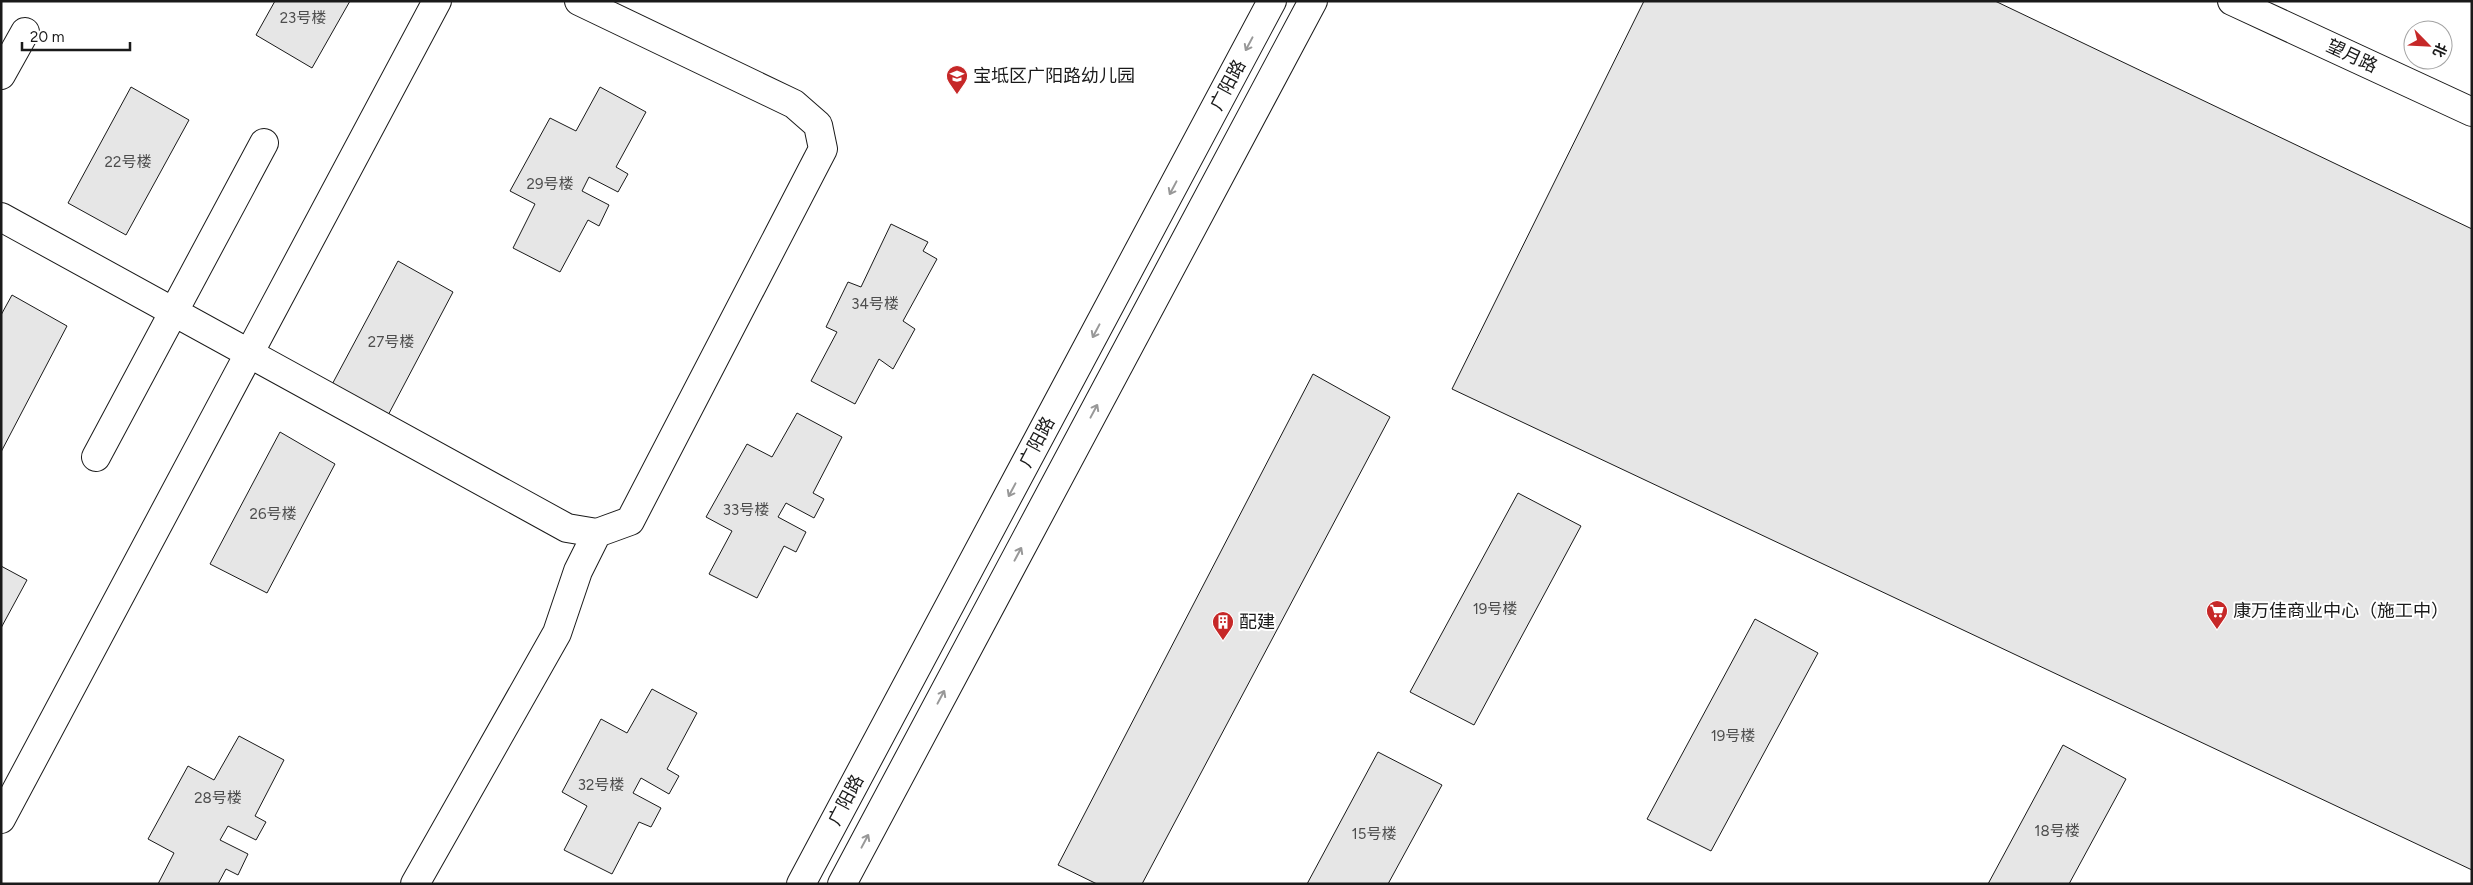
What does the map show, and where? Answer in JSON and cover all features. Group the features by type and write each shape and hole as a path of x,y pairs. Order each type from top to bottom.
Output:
{"street":[{"path":"1,819 437,1"},
{"path":"1,217 250,352 567,528 597,533 630,521 823,149 818,125 794,104 579,1"},
{"name":"广阳路","path":"801,884 1272,1"},
{"name":"广阳路","path":"842,884 1313,1"},
{"name":"望月路","path":"2232,1 2472,112"},
{"path":"1,75 24,32"},
{"path":"96,457 264,143"},
{"path":"415,884 557,633 578,571 597,533"}],"building":[{"path":"275,1 350,1 312,68 256,35"},
{"name":"康万佳商业中心（施工中）","path":"1644,1 1995,1 2472,229 2472,870 1452,389"},
{"path":"131,87 189,120 126,235 68,203"},
{"path":"600,87 646,112 616,167 628,174 618,192 589,177 582,191 609,205 599,226 588,220 560,272 513,248 535,204 510,191 550,118 576,131"},
{"path":"891,224 928,242 923,251 937,259 903,321 915,329 893,369 879,359 855,404 811,381 837,332 826,327 848,282 861,287"},
{"path":"398,261 453,292 385,421 328,392"},
{"path":"12,295 67,326 1,452 1,315"},
{"name":"配建","path":"1313,374 1390,417 1142,884 1097,884 1058,865"},
{"path":"797,413 842,437 813,493 824,499 814,518 786,503 778,517 806,532 796,552 784,546 757,598 709,574 732,531 706,517 747,444 772,457"},
{"path":"280,432 335,464 267,593 210,564"},
{"path":"1518,493 1581,526 1474,725 1410,692"},
{"path":"1,566 27,580 1,628"},
{"path":"1755,619 1818,653 1711,851 1647,819"},
{"path":"652,689 697,713 667,769 679,776 669,794 641,778 633,793 661,808 651,827 639,822 612,874 564,850 587,806 562,792 601,719 627,733"},
{"path":"239,736 284,760 255,816 266,822 256,840 228,826 220,840 248,854 238,875 226,869 218,884 158,884 174,853 148,839 188,766 214,780"},
{"path":"2063,745 2126,779 2069,884 1988,884"},
{"path":"1378,752 1442,785 1388,884 1307,884"}],"place":[{"name":"宝坻区广阳路幼儿园","path":"957,95"},
{"name":"康万佳商业中心（施工中）","path":"2217,630"},
{"name":"配建","path":"1223,641"}]}
